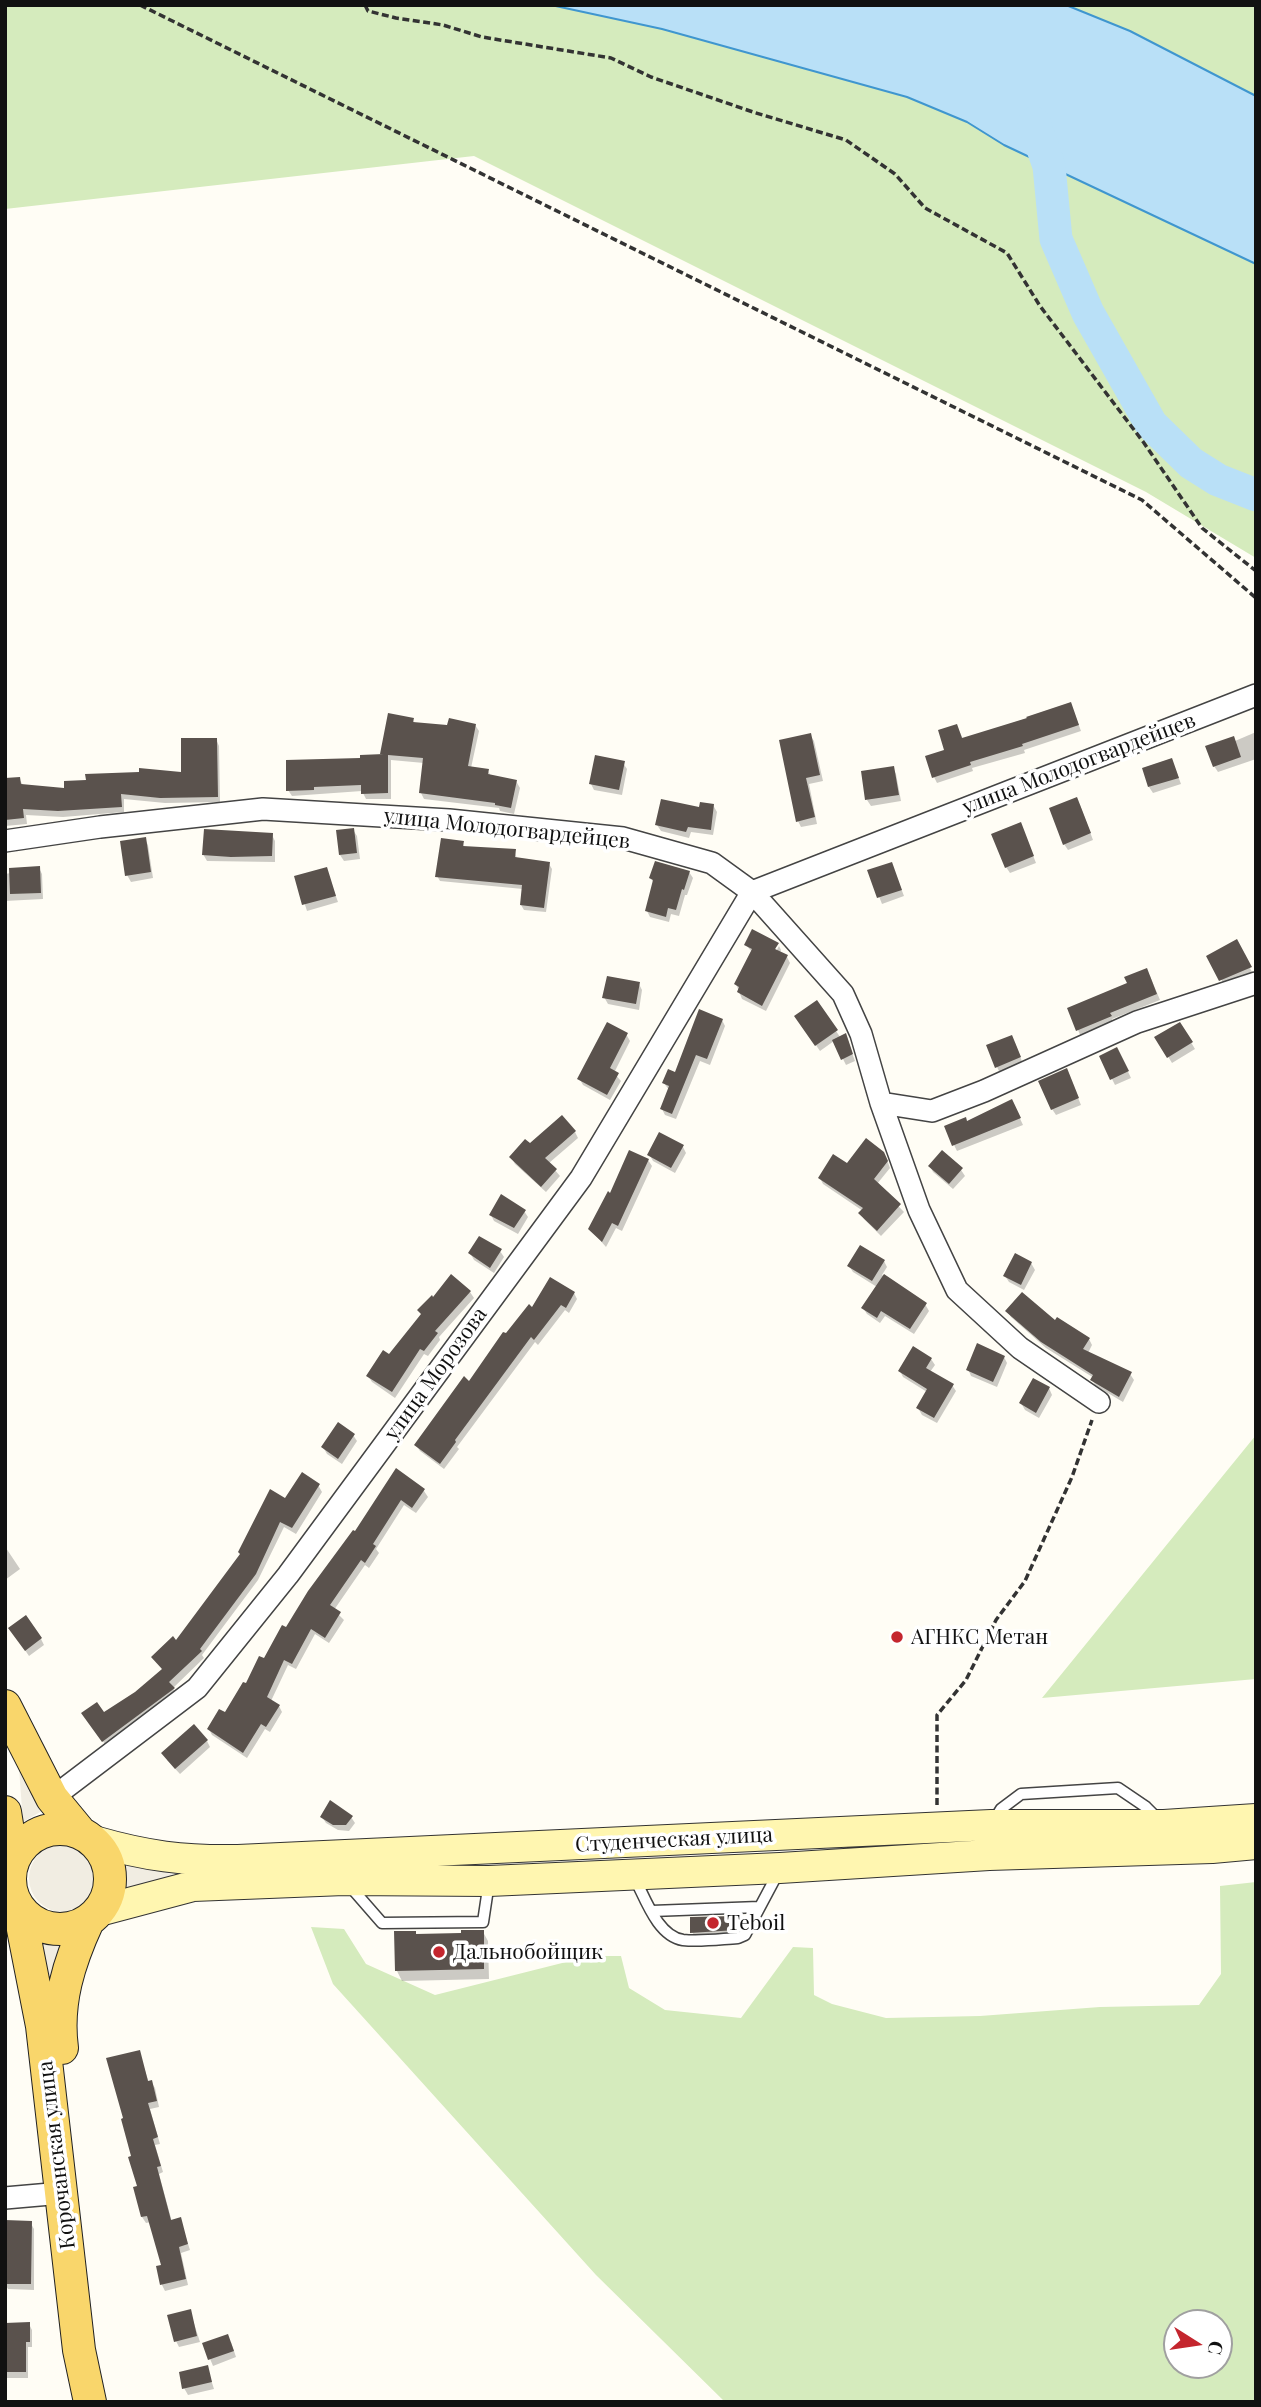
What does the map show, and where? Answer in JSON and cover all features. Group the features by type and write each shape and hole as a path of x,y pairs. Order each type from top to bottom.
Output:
{"main road":[{"path":"5,1706 52,1798 103,1853 111,1882 107,1898 94,1916 74,1928 51,1928 30,1920 19,1909 9,1878 13,1862 21,1848 33,1836 48,1830 64,1828 87,1837"},
{"path":"5,1812 13,1862"},
{"name":"Студенческая улица","path":"87,1837 151,1856 190,1861 991,1825 1164,1825 1256,1819"},
{"name":"Студенческая улица","path":"94,1916 194,1886 344,1880 489,1881 1256,1844"},
{"name":"Корочанская улица","path":"19,1909 42,2026 79,2350 90,2402"},
{"name":"Корочанская улица","path":"94,1916 74,1951 58,2022 96,2348 107,2402"}],"street":[{"name":"улица Молодогвардейцев","path":"5,841 100,827 263,809 449,820 623,838 712,863 752,892 1256,695"},
{"path":"752,892 815,966 843,994 861,1034 881,1102 919,1210 957,1290 1020,1348 1099,1402"},
{"name":"улица Морозова","path":"52,1798 197,1688 288,1575 581,1178 752,892"},
{"path":"881,1102 932,1111 984,1091 1137,1021 1256,983"},
{"path":"5,2198 62,2193"}],"lane":[{"path":"633,1875 652,1911 672,1936 683,1940 738,1938 745,1935 780,1868"},
{"path":"344,1880 382,1923 483,1922 489,1881"},
{"path":"652,1911 759,1907"}],"path":[{"path":"140,5 1142,500 1256,598"},
{"path":"365,5 368,11 396,19 443,25 482,37 611,58 651,77 752,112 846,140 895,174 925,208 1007,253 1040,306 1144,443 1202,528 1256,570"},
{"path":"937,1812 937,1715 966,1680 996,1620 1025,1581 1072,1477 1099,1402"}],"green space":[{"path":"5,5 551,5 661,29 907,97 967,122 1004,145 1256,264 1256,480 1184,474 1256,505 1256,558 1146,492 474,156 5,209"},
{"path":"1066,5 1256,5 1256,96 1130,31"},
{"path":"1256,1435 1256,1679 1042,1698"},
{"path":"1256,1882 1256,2402 725,2402 596,2275 333,1984 311,1927 344,1929 366,1964 435,1995 590,1956 621,1956 629,1988 665,2010 741,2018 793,1947 813,1948 814,1995 832,2004 886,2018 980,2016 1100,2007 1199,2005 1221,1974 1220,1886"}],"shaded area":[{"path":"18,1755 42,1811 23,1822"},
{"path":"63,1844 76,1847 87,1854 94,1865 97,1878 94,1891 87,1902 76,1909 63,1912 50,1909 39,1902 32,1891 29,1878 32,1865 39,1854 50,1847"},
{"path":"122,1860 174,1875 124,1893 125,1870"},
{"path":"40,1933 52,1939 63,1940 69,1937 52,2002"}],"water":[{"path":"551,5 1066,5 1130,31 1256,96 1256,264 1004,145 967,122 907,97 662,29"}],"building":[{"path":"1071,702 1079,725 970,762 971,765 932,778 925,756 944,750 938,730 957,724 962,738"},
{"path":"388,713 414,718 413,722 447,725 449,718 476,724 468,766 489,769 488,774 517,780 511,808 495,803 419,793 423,758 388,755 388,793 361,794 361,785 286,791 286,760 360,758 360,755 384,754 380,754"},
{"path":"811,733 820,775 806,778 815,817 796,822 779,740"},
{"path":"1234,736 1241,757 1213,767 1205,746"},
{"path":"181,738 217,738 218,797 160,798 121,794 122,807 58,811 23,809 24,818 5,820 5,778 20,777 21,784 64,788 64,781 86,780 85,774 139,772 139,768 181,772"},
{"path":"595,755 625,761 619,790 589,784"},
{"path":"1172,758 1179,778 1148,787 1142,768"},
{"path":"894,766 899,795 865,800 861,771"},
{"path":"1077,797 1091,833 1063,845 1049,808"},
{"path":"661,799 699,807 700,802 714,804 711,830 688,827 686,832 655,825"},
{"path":"1021,822 1034,856 1005,868 991,834"},
{"path":"354,828 357,853 339,855 336,830"},
{"path":"204,829 273,833 272,856 202,855"},
{"path":"146,837 151,872 125,876 120,841"},
{"path":"441,838 464,841 463,846 516,849 515,857 550,862 544,908 520,905 522,885 435,877"},
{"path":"655,861 690,871 676,910 668,908 666,917 645,911 653,880 649,878"},
{"path":"892,862 902,890 877,898 867,870"},
{"path":"40,866 41,893 10,894 9,868"},
{"path":"327,867 336,896 302,905 294,876"},
{"path":"752,929 779,943 775,949 788,955 762,1006 737,992 739,987 734,984 752,949 744,945"},
{"path":"1237,939 1252,967 1219,981 1206,956"},
{"path":"1147,968 1157,994 1110,1013 1112,1016 1076,1031 1067,1008 1127,983 1124,977"},
{"path":"607,976 640,982 636,1004 602,998"},
{"path":"817,1000 838,1030 815,1046 794,1016"},
{"path":"699,1009 723,1019 707,1059 696,1055 672,1114 660,1109 669,1086 662,1083 668,1069 675,1072"},
{"path":"607,1022 628,1033 610,1068 619,1073 607,1095 577,1079"},
{"path":"1180,1022 1193,1042 1167,1058 1154,1037"},
{"path":"846,1033 853,1054 841,1060 832,1040"},
{"path":"1012,1035 1021,1057 995,1068 986,1045"},
{"path":"1117,1047 1129,1071 1110,1080 1099,1056"},
{"path":"1067,1068 1079,1098 1051,1110 1038,1081"},
{"path":"1012,1099 1021,1118 952,1146 944,1126 966,1117 967,1121"},
{"path":"562,1115 576,1131 545,1158 557,1169 541,1187 509,1157 525,1139 530,1143"},
{"path":"659,1132 684,1145 671,1168 647,1155"},
{"path":"866,1138 884,1152 888,1161 874,1179 901,1204 877,1231 858,1213 863,1208 818,1178 833,1154 847,1163"},
{"path":"629,1150 649,1159 618,1226 612,1223 602,1242 588,1229 608,1191 610,1193"},
{"path":"942,1150 963,1168 949,1184 928,1166"},
{"path":"501,1194 526,1210 514,1228 489,1215"},
{"path":"479,1236 502,1249 490,1268 468,1253"},
{"path":"860,1245 885,1260 872,1281 847,1266"},
{"path":"1015,1253 1032,1262 1021,1285 1003,1276"},
{"path":"451,1274 471,1291 435,1331 438,1333 424,1351 420,1349 392,1392 366,1376 383,1350 389,1354 421,1314 417,1310 432,1295 433,1297"},
{"path":"884,1274 927,1303 910,1329 881,1311 877,1318 861,1308"},
{"path":"550,1277 575,1292 566,1308 561,1305 534,1340 531,1337 440,1464 414,1445 464,1376 469,1381 503,1332 506,1333 529,1304 532,1307"},
{"path":"1022,1292 1055,1320 1057,1317 1090,1338 1083,1349 1132,1372 1119,1397 1090,1380 1093,1375 1041,1342 1005,1311"},
{"path":"977,1343 1005,1356 993,1382 966,1370"},
{"path":"913,1346 932,1358 926,1368 954,1384 934,1418 916,1408 927,1389 898,1371"},
{"path":"1033,1378 1050,1387 1036,1413 1019,1403"},
{"path":"338,1422 355,1434 338,1459 321,1447"},
{"path":"396,1468 425,1489 412,1508 401,1500 373,1544 376,1546 365,1563 361,1560 330,1605 341,1612 325,1638 311,1629 292,1664 284,1660 267,1697 280,1705 266,1727 261,1724 243,1753 207,1729 219,1709 225,1712 243,1682 246,1683 259,1656 264,1658 282,1625 286,1627 308,1591 353,1530 355,1531"},
{"path":"302,1472 320,1484 292,1528 280,1522 256,1574 200,1649 202,1651 169,1682 175,1688 102,1742 81,1713 97,1702 104,1712 135,1692 162,1669 151,1657 173,1636 176,1640 240,1554 238,1552 270,1489 285,1498"},
{"path":"26,1615 42,1638 25,1651 8,1628"},
{"path":"194,1724 208,1740 175,1769 161,1753"},
{"path":"330,1800 353,1816 346,1825 333,1825 320,1817"},
{"path":"735,1916 736,1930 690,1933 690,1917"},
{"name":"Дальнобойщик","path":"461,1930 484,1930 484,1969 395,1971 394,1931 416,1931 416,1934 461,1933"},
{"path":"140,2050 148,2081 152,2080 157,2101 148,2103 158,2137 153,2139 161,2166 157,2167 171,2220 181,2217 188,2244 179,2247 186,2279 160,2285 156,2266 161,2265 147,2216 141,2217 133,2187 137,2186 128,2157 131,2156 106,2058"},
{"path":"5,2220 32,2221 31,2284 5,2284"},
{"path":"191,2309 197,2336 174,2342 167,2315"},
{"path":"30,2322 30,2342 26,2342 26,2372 5,2372 5,2323"},
{"path":"228,2334 234,2351 208,2360 202,2343"},
{"path":"208,2365 212,2382 182,2389 179,2372"}],"waterway":[{"path":"1034,123 1049,166 1056,239 1088,313 1151,424 1191,463 1218,480 1256,495"}],"place":[{"name":"АГНКС Метан","path":"897,1637"},
{"name":"Teboil","path":"713,1923"},
{"name":"Дальнобойщик","path":"439,1952"}]}
